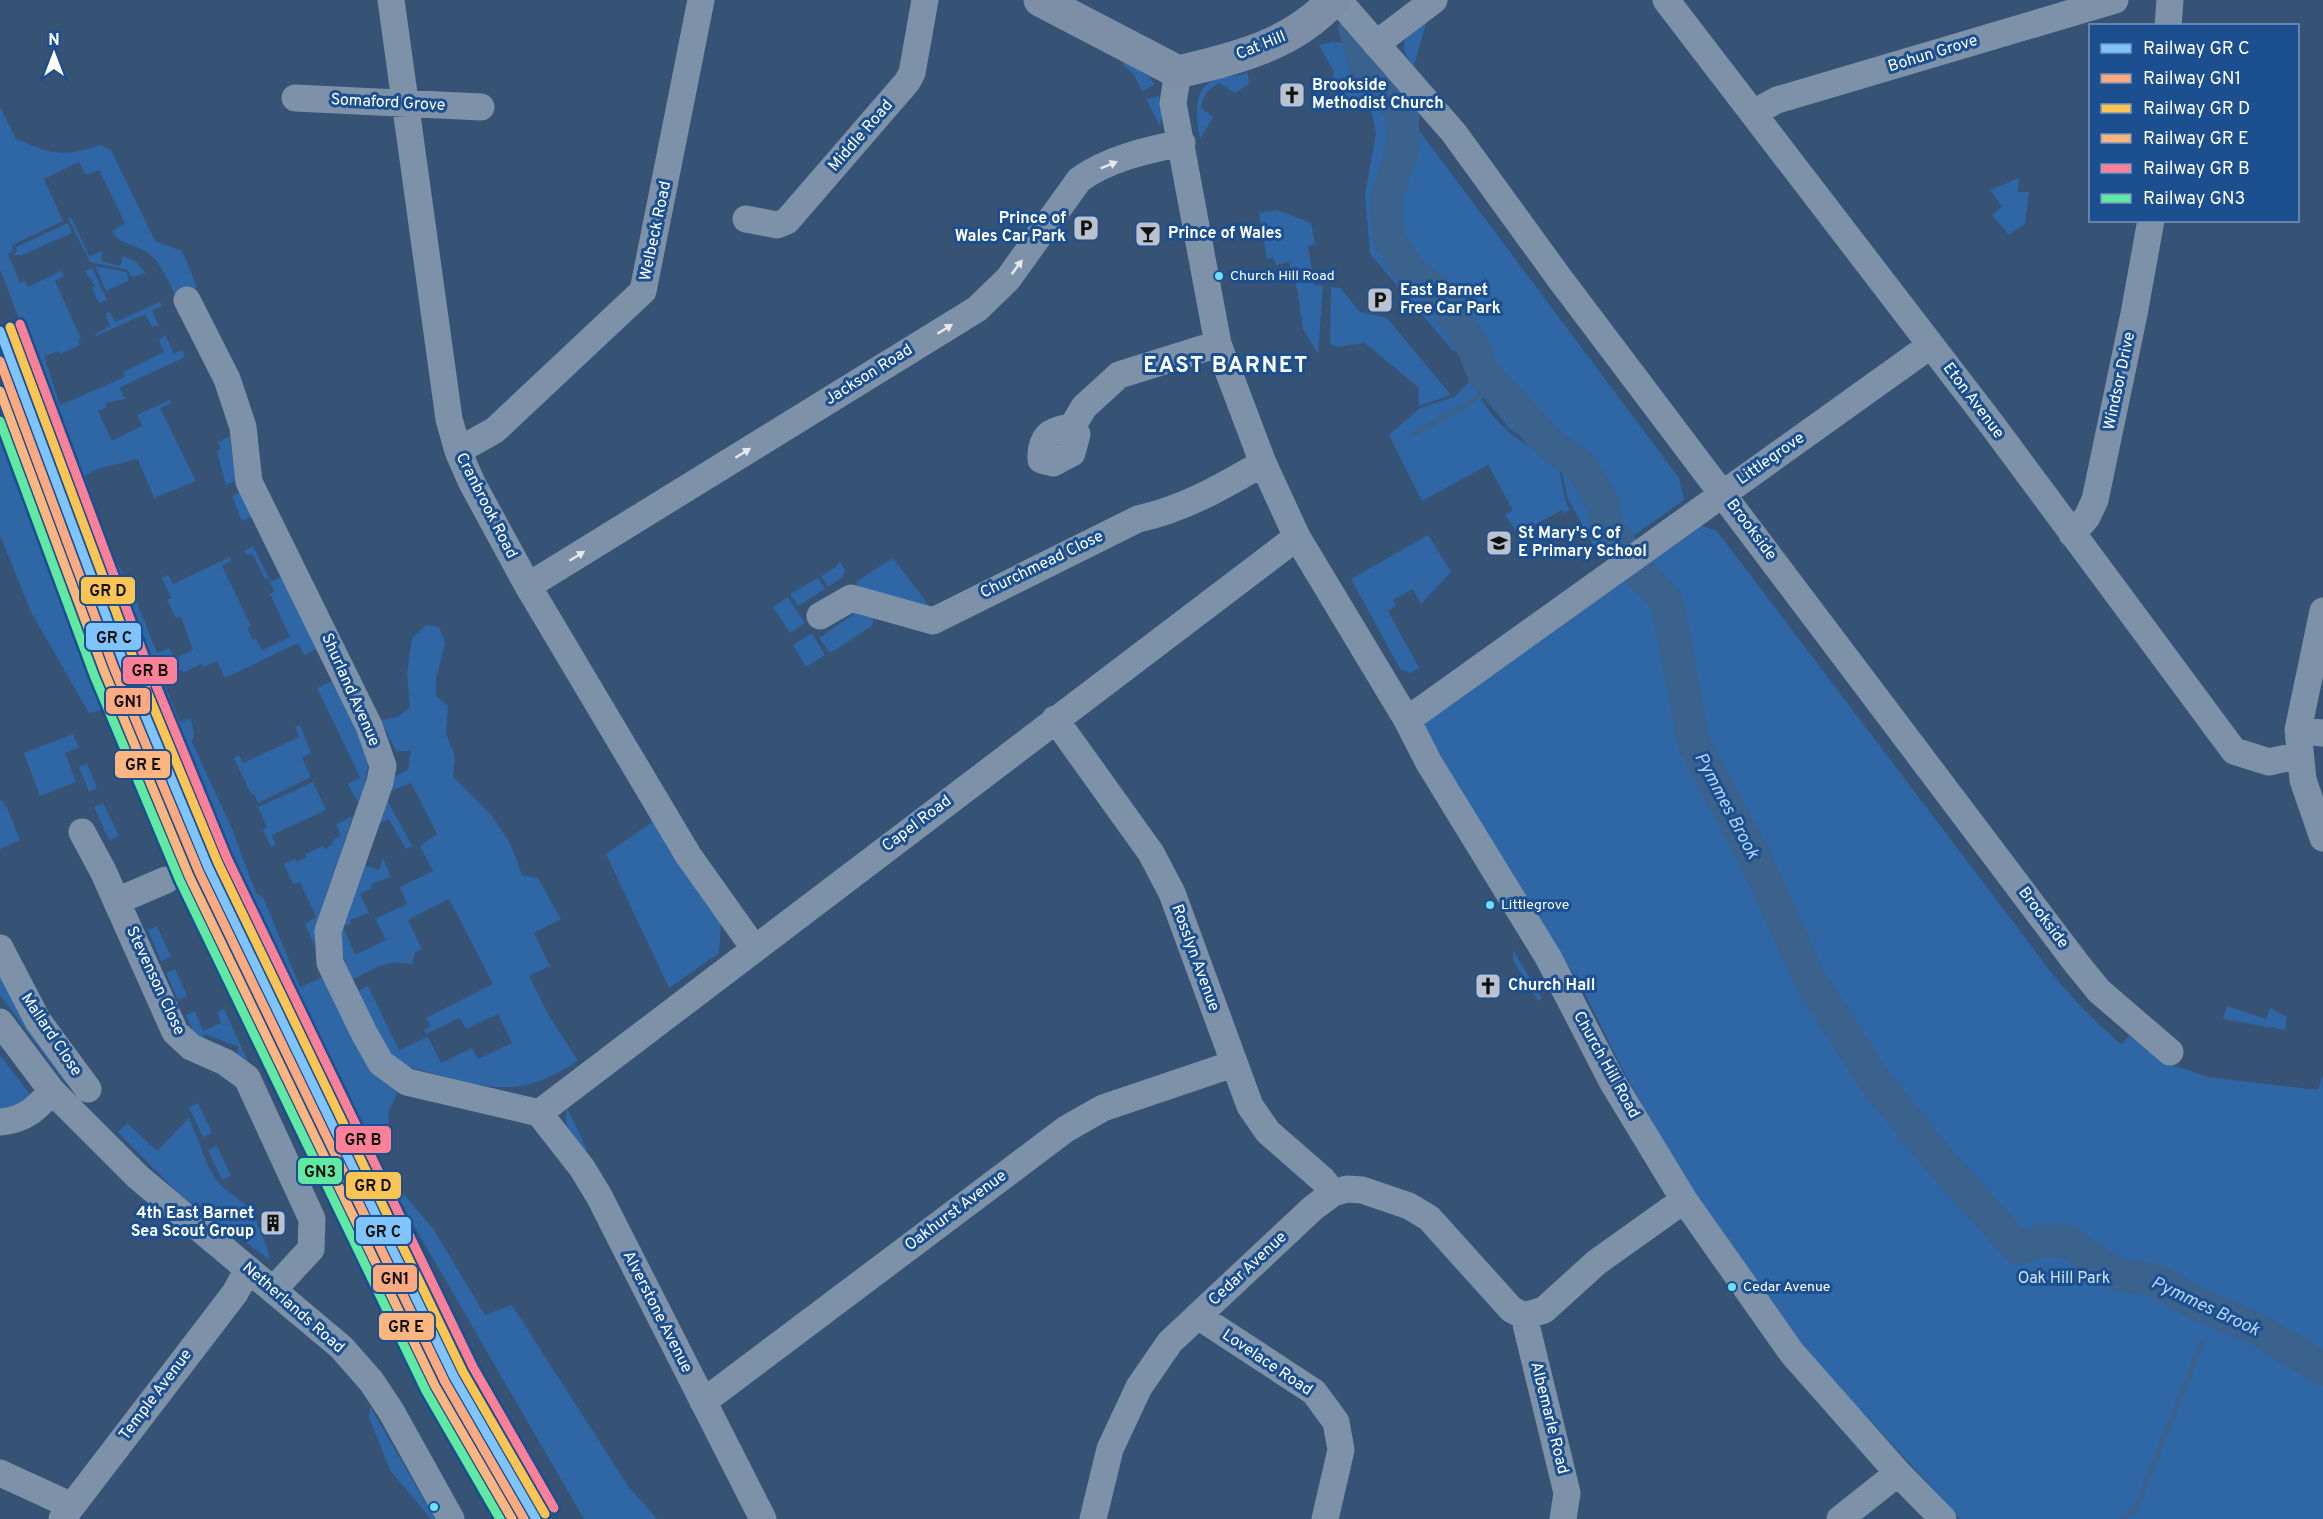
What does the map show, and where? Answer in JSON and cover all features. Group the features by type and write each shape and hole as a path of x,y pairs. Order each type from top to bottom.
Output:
{"main road":[{"path":"1050,2 1178,72"},
{"name":"Cat Hill","path":"1178,72 1263,48 1304,28 1352,18"}],"street":[{"name":"Cranbrook Road","path":"391,0 449,419 458,451 472,483 528,586 688,855 754,948"},
{"name":"Welbeck Road","path":"458,451 495,430 643,291 701,0"},
{"name":"Middle Road","path":"746,219 777,225 787,220 907,82 912,73 925,0"},
{"path":"1352,18 1434,0"},
{"name":"Eton Avenue","path":"1666,0 1931,345 2234,751 2269,762 2307,739"},
{"name":"Bohun Grove","path":"1753,113 1777,100 2115,0"},
{"path":"2168,24 2170,0"},
{"name":"Brookside","path":"1352,18 1454,133 1560,279 2091,982 2170,1052"},
{"name":"Church Hill Road","path":"1178,72 1173,103 1218,344 1263,463 1298,537 1407,720 1429,763 1548,957 1613,1083 1684,1200 1792,1353 1898,1473 1943,1519"},
{"name":"Somaford Grove","path":"295,98 482,107"},
{"name":"Jackson Road","path":"528,586 977,309 1008,279 1079,180 1089,173 1145,150 1182,143"},
{"name":"Windsor Drive","path":"2072,534 2088,517 2095,500 2151,222"},
{"name":"Shurland Avenue","path":"187,300 227,379 243,427 249,482 365,716 393,767 380,782 328,931 330,963 381,1063 407,1082 539,1113"},
{"path":"1072,428 1084,407 1101,389 1119,375 1218,344"},
{"name":"Littlegrove","path":"1407,720 1931,345"},
{"name":"Churchmead Close","path":"820,616 851,598 933,621 1138,519 1163,513 1208,495 1263,463"},
{"name":"Capel Road","path":"539,1113 1055,719 1298,537"},
{"path":"2323,611 2303,780 2323,838"},
{"name":"Rosslyn Avenue","path":"1055,719 1151,853 1167,884 1250,1106 1268,1132 1323,1180 1333,1193"},
{"name":"Stevenson Close","path":"82,832 181,1040 195,1050 225,1062 247,1078 312,1219 311,1249 273,1290"},
{"path":"117,902 166,880"},
{"name":"Mallard Close","path":"0,948 38,1021 88,1089"},
{"name":"Netherlands Road","path":"0,1022 52,1090 138,1177 341,1347 371,1381 451,1519"},
{"name":"Oakhurst Avenue","path":"703,1401 1066,1129 1103,1108 1233,1064"},
{"path":"0,1122 13,1121 31,1114 52,1090"},
{"name":"Alverstone Avenue","path":"539,1113 582,1168 599,1196 763,1519"},
{"path":"1333,1193 1347,1189 1362,1190 1409,1206 1429,1218 1511,1309 1524,1317 1544,1310 1597,1262 1684,1200"},
{"name":"Cedar Avenue","path":"1093,1519 1110,1449 1139,1387 1170,1342 1313,1208 1333,1193"},
{"name":"Temple Avenue","path":"67,1513 235,1293 248,1269"},
{"name":"Lovelace Road","path":"1198,1317 1314,1392 1336,1422 1341,1450 1325,1519"},
{"name":"Albemarle Road","path":"1524,1317 1567,1493 1563,1519"},
{"path":"0,1473 67,1513"},
{"path":"1840,1519 1898,1473"}],"green space":[{"path":"1428,16 1414,66 1408,58 1404,44 1414,27"},
{"path":"1333,42 1350,43 1361,53 1679,478 1684,500 1601,559 1567,497 1563,476 1554,459 1510,429 1478,390 1474,372 1478,368 1461,346 1454,352 1370,254 1365,194 1376,133 1371,110 1354,110 1332,80 1334,72 1319,45"},
{"path":"1125,62 1150,77 1154,85 1142,91 1134,75 1122,64"},
{"path":"1248,73 1249,84 1235,93 1219,83 1207,93 1201,108 1213,117 1200,139 1197,112 1200,94 1204,87 1220,78"},
{"path":"1159,96 1162,115 1160,126 1146,99"},
{"path":"0,107 16,139 48,151 65,153 100,145 111,150 155,241 182,251 197,287 176,297 153,257 115,236 112,231 125,223 99,170 86,175 79,162 44,179 63,221 12,245 13,251 8,254 20,283 25,281 28,287 61,271 64,276 55,281 81,339 78,340 80,345 60,354 59,351 44,356 60,405 125,377 123,372 164,352 159,340 165,335 174,354 182,350 185,357 119,388 125,399 106,403 106,407 98,411 112,441 142,426 137,415 169,400 171,403 160,408 196,481 154,498 138,459 97,469 85,476 112,554 134,595 157,653 169,648 175,658 193,650 181,617 176,618 167,600 171,598 162,578 168,575 173,584 230,557 231,561 222,566 251,626 247,628 253,640 256,639 262,650 290,637 270,594 274,591 268,578 265,579 252,553 247,555 244,551 253,546 271,582 281,577 317,649 304,655 298,643 225,678 217,661 203,667 201,664 183,673 181,670 163,681 180,722 191,719 194,733 192,742 232,829 256,893 263,897 300,987 321,978 334,989 399,1089 389,1110 388,1135 372,1156 209,825 78,490 76,483 79,478 0,269"},
{"path":"2019,178 2018,192 2029,192 2025,224 2009,235 1992,215 2002,206 1990,190"},
{"path":"1277,210 1311,223 1315,244 1308,246 1314,285 1323,286 1318,354 1303,329 1298,293 1289,262 1276,265 1273,258 1267,259 1259,213"},
{"path":"71,217 89,256 103,251 101,261 120,266 123,256 135,261 146,273 132,277 128,270 90,262 68,218"},
{"path":"68,223 72,233 22,255 12,255 17,252 16,247"},
{"path":"95,266 127,272 128,281 106,291"},
{"path":"92,268 107,300 99,303 92,288 95,286 85,271"},
{"path":"1331,287 1340,288 1360,312 1387,318 1451,395 1419,406 1418,387 1365,343 1337,347 1330,343"},
{"path":"160,302 162,306 152,310 158,325 152,327 145,314 96,336 95,334 110,326 105,314 110,312 115,322"},
{"path":"1473,378 1481,398 1501,425 1527,445 1550,457 1556,464 1570,510 1564,513 1562,510 1518,534 1505,515 1513,510 1488,465 1422,501 1389,435 1420,408 1454,397"},
{"path":"0,428 106,709 89,713 31,612 0,535"},
{"path":"230,436 238,480 226,485 217,451 221,449 218,442"},
{"path":"242,492 252,516 242,521 232,496"},
{"name":"Oak Hill Park","path":"1702,526 1717,531 2054,976 2086,1012 2122,1045 2129,1035 2170,1064 2208,1077 2318,1090 2323,1075 2323,1519 1960,1519 1809,1353 1697,1200 1625,1074 1582,988 1416,722"},
{"path":"1428,535 1451,572 1421,604 1413,589 1393,600 1396,606 1388,611 1419,668 1410,673 1400,669 1351,579"},
{"path":"893,558 930,607 856,588 857,581"},
{"path":"840,561 845,570 843,577 828,587 821,576 836,567"},
{"path":"818,578 825,589 798,606 790,594"},
{"path":"788,597 805,623 790,633 773,607"},
{"path":"855,613 874,616 872,626 830,653 819,638"},
{"path":"426,625 439,627 445,643 436,679 436,696 448,706 446,734 455,756 453,777 492,816 511,845 522,875 538,878 561,919 534,933 550,966 529,976 548,1014 578,1061 541,1080 525,1085 495,1087 427,1072 405,1064 383,1044 357,991 368,986 399,1050 428,1037 441,1063 472,1048 478,1059 512,1043 498,1014 466,1029 460,1018 426,1034 424,1030 431,1026 426,1018 493,984 449,899 408,920 422,949 415,952 412,965 388,964 352,980 342,948 343,922 364,865 379,870 383,858 391,877 371,884 372,888 360,894 369,913 350,920 351,923 343,927 355,955 386,940 375,919 407,904 400,887 433,871 420,846 437,834 411,783 389,792 393,777 408,770 411,751 396,751 381,720 398,717 410,707 407,674 412,638"},
{"path":"812,633 825,655 806,667 793,645"},
{"path":"332,681 360,732 367,753 367,773 358,803 348,784 360,777 317,688"},
{"path":"300,725 311,753 302,758 311,777 258,803 254,794 251,794 234,758 239,755 243,763 299,737 295,727"},
{"path":"73,734 79,748 65,753 76,782 40,796 24,753"},
{"path":"87,764 97,788 89,792 79,767"},
{"path":"313,782 326,810 272,835 276,845 271,847 263,830 267,827 258,807"},
{"path":"386,798 412,846 406,849 389,819 378,824"},
{"path":"0,799 7,808 20,840 0,849"},
{"path":"103,803 119,836 109,840 94,807"},
{"path":"353,816 318,919 314,945 305,924 316,917 300,882 293,884 284,864 295,859 297,862 307,857 305,854 323,846 325,849 333,844 332,841 341,836 336,824"},
{"path":"654,821 721,924 719,953 669,988 606,854"},
{"path":"157,926 171,957 161,961 148,930"},
{"path":"1513,950 1542,998 1538,1001 1513,960"},
{"path":"0,963 77,1094 62,1079 0,995"},
{"path":"175,969 187,996 178,1000 166,973"},
{"path":"2227,1006 2266,1019 2270,1008 2287,1017 2285,1030 2223,1019"},
{"path":"224,1009 257,1081 234,1060 239,1047 205,1034 200,1046 186,1015 195,1011 203,1031 221,1023 217,1012"},
{"path":"0,1055 35,1101 0,1116"},
{"path":"198,1103 212,1133 203,1137 189,1107"},
{"path":"567,1108 588,1152 570,1133 566,1122"},
{"path":"189,1118 209,1168 219,1184 250,1208 266,1244 270,1260 178,1193 118,1132 127,1123 157,1151"},
{"path":"217,1146 231,1176 222,1180 208,1150"},
{"path":"377,1162 434,1230 485,1315 511,1305 628,1486 657,1519 584,1519"},
{"path":"370,1406 435,1519 431,1519 390,1470 369,1417"}],"waterway":[{"name":"Pymmes Brook","path":"1355,29 1367,70 1403,113 1402,150 1386,200 1389,239 1411,273 1438,292 1474,349 1483,373 1552,446 1581,466 1602,502 1608,528 1637,569 1667,602 1694,744 1756,860 1810,980 1877,1084 1939,1160 2018,1248 2046,1240 2069,1242 2092,1260 2120,1275 2155,1280 2199,1305 2253,1327 2323,1369"},
{"path":"1414,434 1496,387"},
{"path":"2122,1519 2135,1510 2202,1342"}],"transit line":[{"path":"20,324 144,656 227,858 473,1367 554,1508"},
{"path":"10,327 134,660 218,863 463,1372 545,1514"},
{"path":"0,331 124,664 208,867 454,1377 536,1519"},
{"path":"0,391 104,671 189,876 435,1386 512,1519"}],"rail line":[{"name":"GN1","path":"0,361 114,668 199,872 445,1382 524,1519"},
{"name":"GN3","path":"0,421 94,675 180,881 426,1391 500,1519"}],"place":[{"name":"Brookside Methodist Church","path":"1292,95"},
{"name":"Prince of Wales Car Park","path":"1086,228"},
{"name":"Prince of Wales","path":"1148,234"},
{"name":"Church Hill Road","path":"1219,276"},
{"name":"East Barnet Free Car Park","path":"1380,300"},
{"name":"St Mary's C of E Primary School","path":"1499,543"},
{"name":"Littlegrove","path":"1490,905"},
{"name":"Church Hall","path":"1488,986"},
{"name":"4th East Barnet Sea Scout Group","path":"273,1223"},
{"name":"Cedar Avenue","path":"1732,1287"}],"district":[{"name":"EAST BARNET","path":"1226,366"}]}
